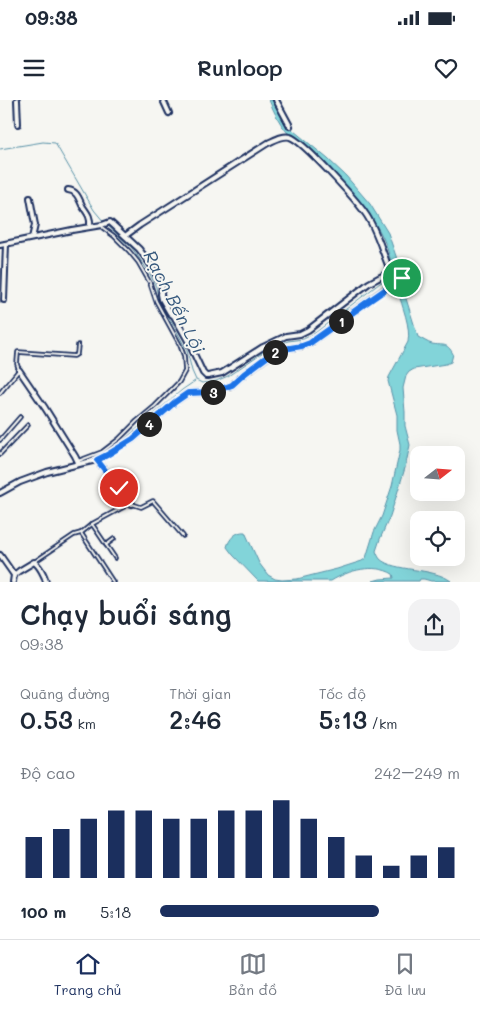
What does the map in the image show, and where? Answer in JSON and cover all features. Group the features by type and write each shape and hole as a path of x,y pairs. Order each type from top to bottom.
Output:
{"street":[{"path":"17,100 18,124"},
{"path":"163,100 169,113"},
{"path":"276,100 290,126"},
{"path":"0,245 110,222 125,236 139,249 151,265 162,286 160,294 165,305 174,316 203,374 206,376 222,373 263,346 286,336 300,334 308,330 369,283 388,271 388,265 375,230 366,213 347,190 300,143 289,137 268,143 140,224 125,236"},
{"path":"68,190 76,194 90,216 90,226"},
{"path":"30,198 35,225 32,238"},
{"path":"4,300 6,244"},
{"path":"0,493 20,482 47,472 78,462 97,460 107,455 133,439 188,393 213,392 232,385 272,353 310,343 402,277"},
{"path":"19,370 78,462"},
{"path":"97,460 132,504"},
{"path":"0,555 14,575 13,582"},
{"path":"14,575 34,562 37,564 46,582"}],"lane":[{"path":"78,462 102,452 120,439 137,420 155,406 179,382 184,371 184,356 180,345 156,301 150,283 129,250 102,225"},
{"path":"0,394 19,370 17,364 18,352 74,356 77,354 78,345"},
{"path":"0,440 20,417"},
{"path":"0,454 28,425"},
{"path":"34,562 92,524 123,506 132,504 141,507 152,501 183,536"},
{"path":"92,524 115,558"},
{"path":"81,533 113,582"},
{"path":"106,545 114,539"}],"water":[{"path":"269,100 275,100 287,124 346,176 370,204 388,233 418,337 432,344 447,346 453,354 451,362 414,369 406,376 403,388 405,426 410,445 390,516 376,551 380,559 386,563 434,573 451,581 420,579 419,581 373,581 394,578 393,574 386,571 370,568 354,571 331,581 258,581 227,547 233,536 245,532 259,563 268,575 282,580 297,579 362,561 366,558 374,532 382,516 392,486 400,450 397,415 388,381 408,342 409,336 406,317 386,245 379,230 363,207 305,147 287,132"}],"waterway":[{"name":"Rạch Bến Lội","path":"0,149 43,142 55,143 94,210 104,222"},
{"name":"Rạch Bến Lội","path":"107,225 132,248 149,272 156,287 160,305 172,322 187,351 196,380 202,383 216,381 228,376 265,351 288,341 304,339 315,333 380,283 395,275"},
{"path":"105,453 117,446 195,381"},
{"path":"84,461 99,456"}],"route":[{"path":"119,488 97,460 133,439 175,402 188,393 213,392 232,385 272,353 310,343 402,278"}]}
